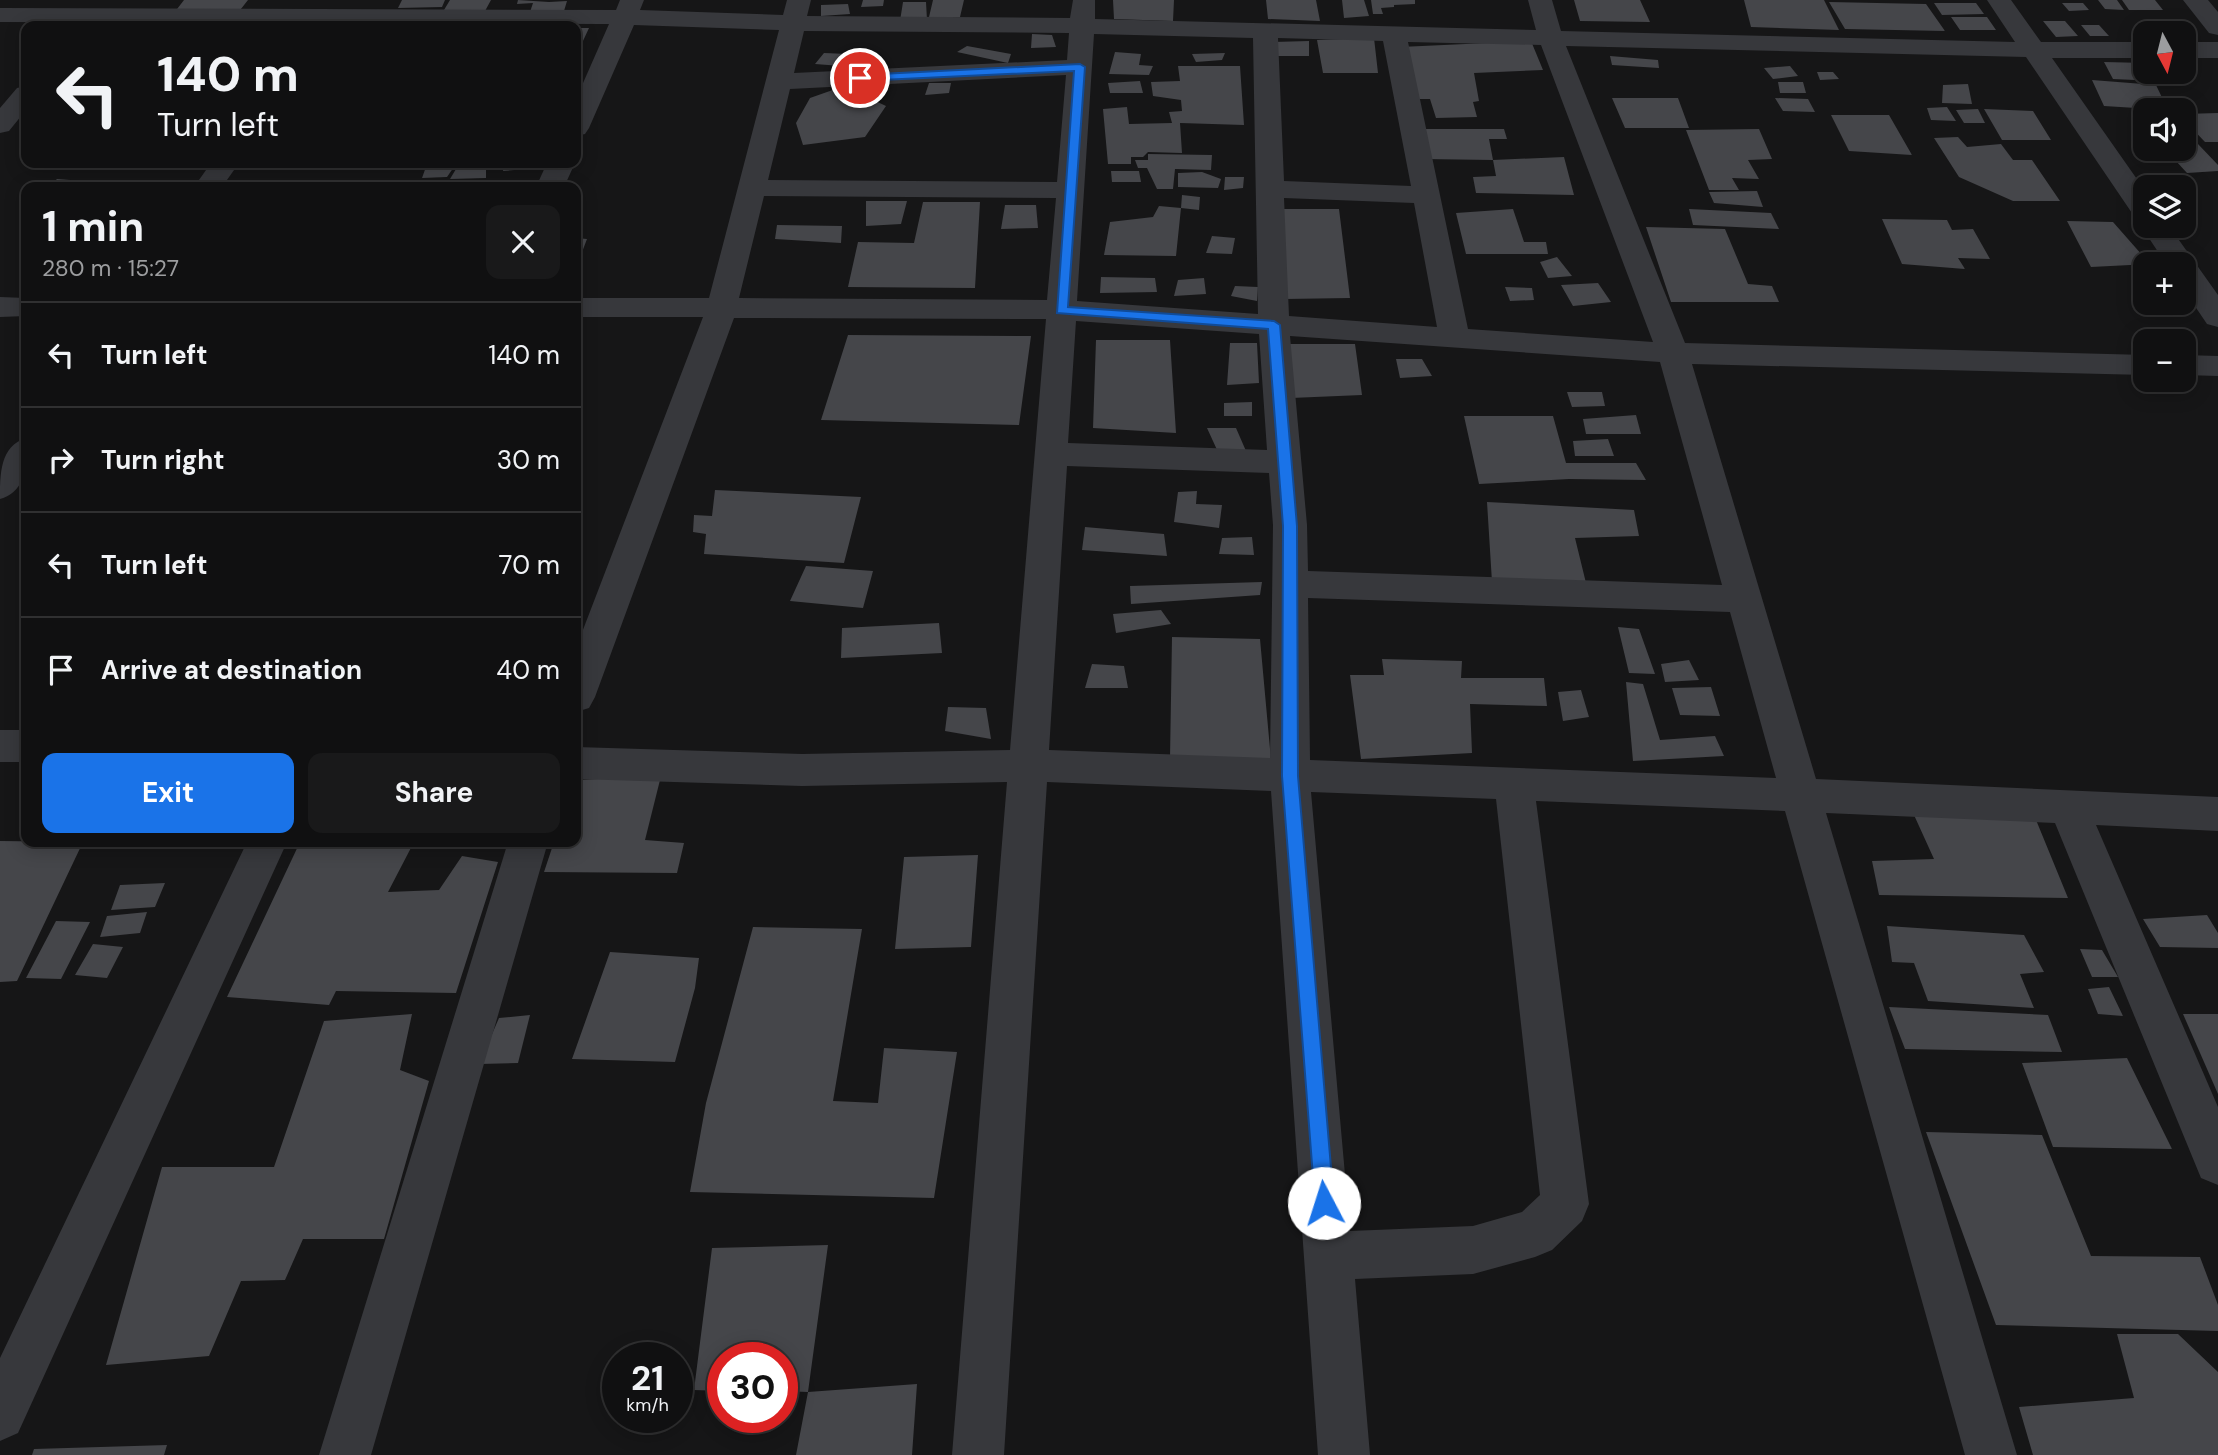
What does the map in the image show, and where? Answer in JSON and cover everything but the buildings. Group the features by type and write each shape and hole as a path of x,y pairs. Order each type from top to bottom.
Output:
{"street":[{"path":"1540,0 1550,37 1673,353 1991,1455"},
{"path":"1999,0 2133,193"},
{"path":"2195,0 2218,28"},
{"path":"0,15 329,15 628,9 1083,13 1265,30 2033,50 2133,50"},
{"path":"581,117 628,9"},
{"path":"581,683 722,308 795,12"},
{"path":"978,1455 1083,13"},
{"path":"1265,30 1274,325 1290,526 1290,776 1344,1455"},
{"path":"1394,34 1455,338"},
{"path":"2196,50 2218,50"},
{"path":"777,82 1080,67"},
{"path":"0,125 21,100"},
{"path":"751,188 1071,190"},
{"path":"1270,189 1426,195"},
{"path":"2196,285 2218,317"},
{"path":"0,307 21,307"},
{"path":"581,307 1062,310 1673,353 2133,365"},
{"path":"2196,365 2218,366"},
{"path":"1051,454 1285,462"},
{"path":"0,487 21,456"},
{"path":"1290,584 1744,599"},
{"path":"0,746 21,746"},
{"path":"581,763 724,771 822,772 1029,765 1801,794 2218,814"},
{"path":"1329,1256 1473,1250 1535,1233 1565,1204 1514,784"},
{"path":"2068,807 2218,1162"},
{"path":"0,1415 265,847"},
{"path":"345,1455 527,847"}],"route":[{"path":"860,78 1080,67 1062,310 1274,325 1290,526 1290,776 1324,1203"}]}
